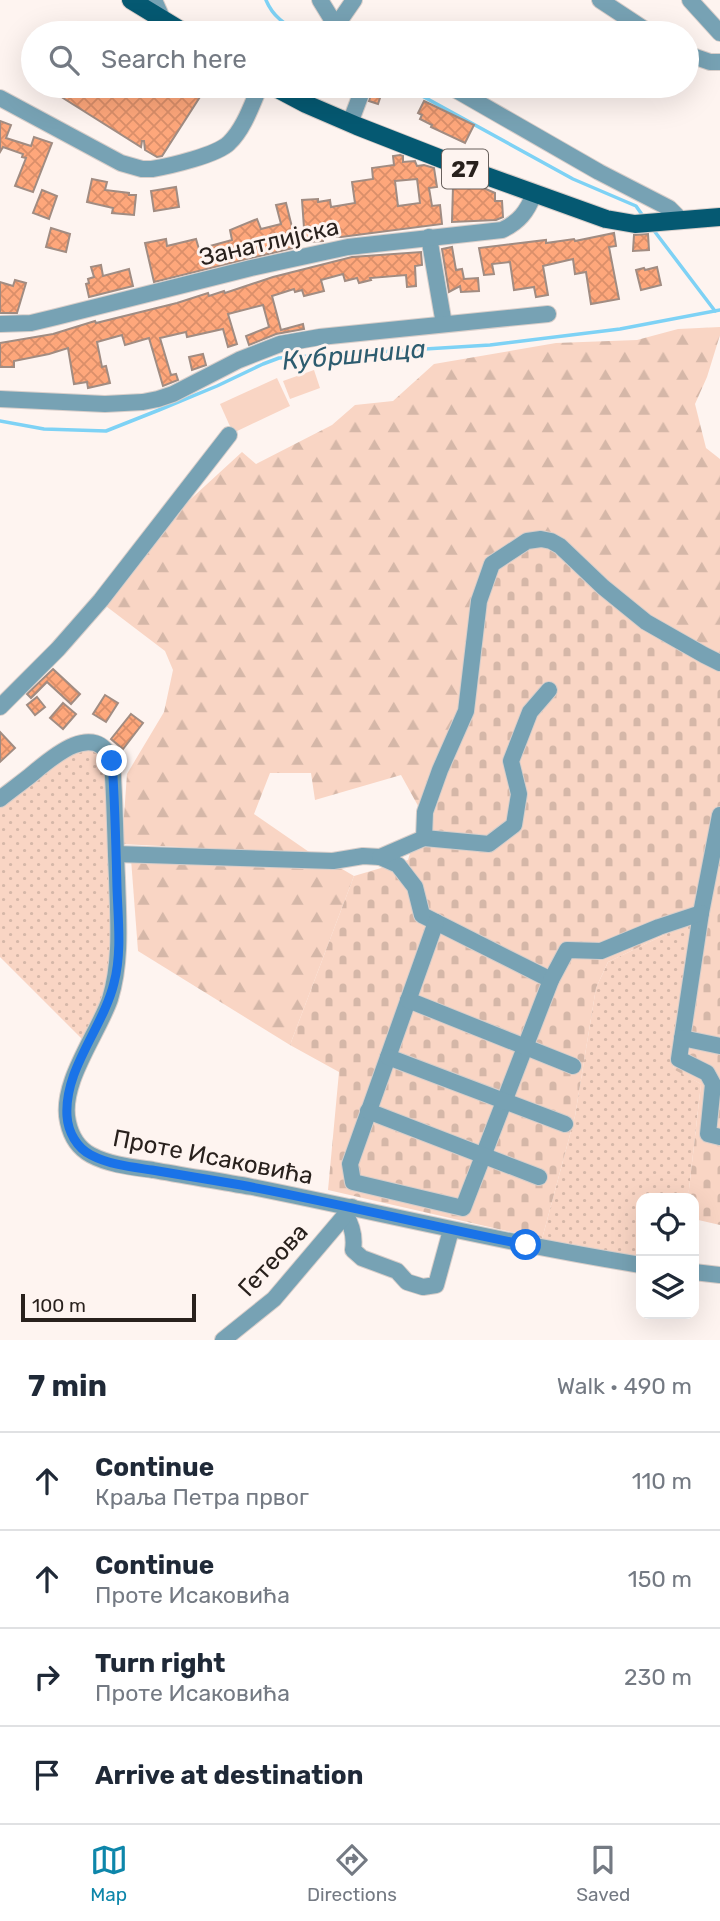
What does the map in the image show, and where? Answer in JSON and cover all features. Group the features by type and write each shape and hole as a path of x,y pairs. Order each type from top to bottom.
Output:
{"main road":[{"path":"131,0 163,20"},
{"name":"27","path":"295,98 350,123 606,219 635,224 720,217"}],"street":[{"path":"154,0 163,20"},
{"path":"320,0 336,21"},
{"path":"346,21 354,0"},
{"path":"600,0 632,21"},
{"path":"690,0 720,33"},
{"path":"699,58 720,62"},
{"path":"0,98 121,163 142,169 152,169 212,153 230,143 254,98"},
{"path":"350,123 359,98"},
{"path":"470,98 599,172 669,208 674,221"},
{"name":"Занатлијска","path":"0,324 43,320 251,268 348,247 502,230 519,220 534,194"},
{"path":"429,237 444,324"},
{"path":"0,399 105,404 150,401 173,394 239,360 280,344 320,337 548,314"},
{"path":"0,707 101,600 229,435"},
{"path":"424,838 425,812 466,710 479,601 492,564 527,541 541,538 560,546 603,587 646,622 720,663"},
{"path":"380,857 424,838 489,844 514,825 519,794 511,761 530,712 549,690"},
{"name":"Проте Исаковића","path":"0,799 61,751 80,743 92,743 102,747 111,757 119,946 115,980 109,1001 75,1072 67,1101 67,1119 72,1137 89,1154 107,1161 526,1245 636,1264"},
{"path":"720,815 701,914 679,1059 707,1073 713,1084 708,1134 720,1137"},
{"path":"116,853 332,861 363,856 380,857 398,865 415,887 422,915 551,980"},
{"path":"436,922 350,1164 353,1181 463,1208 551,980 567,950 601,951 701,914"},
{"path":"408,1000 573,1066"},
{"path":"682,1038 720,1046"},
{"path":"388,1057 565,1124"},
{"path":"369,1111 539,1177"},
{"path":"344,1208 355,1240 353,1250 362,1258 397,1271 407,1282 423,1287 436,1284 451,1230"},
{"name":"Гетеова","path":"223,1340 274,1299 344,1208"},
{"path":"699,1273 720,1275"}],"green space":[{"path":"720,327 707,377 695,404 706,448 720,459 720,659 464,714 422,813 401,775 315,800 311,773 270,773 254,814 312,854 122,844 127,774 164,712 173,670 165,651 94,597 182,507 242,452 256,464 332,425 355,405 393,401 434,364 556,343 637,340 678,329"},
{"path":"314,370 320,388 290,399 283,381"},
{"path":"277,378 290,406 233,433 220,404"},
{"path":"553,538 642,613 720,659 720,1225 699,1220 699,1193 689,1193 701,1084 673,1069 691,922 608,962 596,988 575,1116 542,1239 328,1190 339,1072 290,1045 354,876 408,860 422,813 464,714 489,560"},
{"path":"78,748 104,756 109,771 114,946 104,994 84,1041 0,957 0,807"},
{"path":"131,859 337,866 354,876 290,1045 138,951"},
{"path":"691,922 673,1068 701,1084 689,1193 636,1193 636,1256 542,1239 575,1116 596,988 608,962"}],"building":[{"path":"63,98 199,98 162,156 157,157 145,150 144,141 141,147"},
{"path":"370,98 380,98 378,104 369,101"},
{"path":"424,101 474,125 465,143 420,119 422,115 418,113"},
{"path":"0,121 11,125 6,138 31,146 34,137 52,143 33,192 15,186 26,158 22,157 23,154 3,147 0,152"},
{"path":"393,156 403,156 403,162 415,161 417,166 434,168 437,187 429,188 432,206 440,205 442,224 341,237 323,236 323,241 305,242 302,200 330,200 331,207 355,203 352,182 373,179 372,168 394,165","holes":["417,179 420,203 398,206 395,181"]},
{"path":"92,179 107,182 105,190 136,195 134,215 112,213 113,208 87,202"},
{"path":"472,183 495,193 495,201 502,201 503,217 496,220 452,222 453,186 472,186"},
{"path":"176,187 179,207 154,211 151,191"},
{"path":"42,190 57,196 49,219 33,213"},
{"path":"286,203 297,247 154,282 145,243 166,239 167,246 196,239 199,249 232,240 230,230 257,219 261,229 281,224 276,205"},
{"path":"51,228 70,234 66,252 46,247"},
{"path":"614,233 616,246 609,247 619,299 591,304 586,272 575,274 573,259 543,266 548,295 536,297 534,287 514,290 510,262 492,264 494,274 484,275 479,248 546,240 546,243 575,241"},
{"path":"648,234 649,250 633,251 634,235"},
{"path":"452,247 456,270 462,269 464,279 478,278 479,291 461,292 460,286 449,292 442,249"},
{"path":"421,252 422,265 415,266 416,286 407,287 406,275 370,278 371,280 359,283 357,278 345,281 343,274 321,280 324,291 304,296 302,290 295,292 294,289 272,296 281,330 303,324 304,329 276,334 249,345 246,336 269,327 263,305 228,314 237,344 228,347 223,329 187,337 186,332 160,338 171,375 176,374 178,380 163,386 149,338 125,345 122,335 97,342 102,367 106,366 110,383 88,388 87,382 74,384 68,348 14,361 14,367 0,367 0,343 53,334 208,293 209,296 224,291 225,293 273,277 352,257"},
{"path":"101,265 103,276 129,269 133,286 89,297 86,284 89,283 88,279 94,277 91,267"},
{"path":"657,267 661,285 641,290 636,270"},
{"path":"15,280 26,283 17,313 0,313 0,282 13,286"},
{"path":"203,354 206,365 192,370 189,357"},
{"path":"53,669 80,694 71,704 47,682 31,698 27,694"},
{"path":"105,695 118,703 106,722 93,714"},
{"path":"37,697 45,707 35,715 27,705"},
{"path":"63,703 76,714 63,729 50,718"},
{"path":"131,714 143,723 123,749 111,739"},
{"path":"0,732 15,748 0,762"}],"waterway":[{"path":"266,0 282,21"},
{"path":"426,98 573,179 636,206 643,216"},
{"path":"652,228 715,311"},
{"name":"Кубршница","path":"0,421 44,429 106,431 279,358 490,345 620,329 720,310"}],"route":[{"path":"112,761 119,946 115,980 109,1001 75,1072 67,1101 67,1119 72,1137 79,1146 89,1154 131,1167 352,1207 526,1245"}]}
